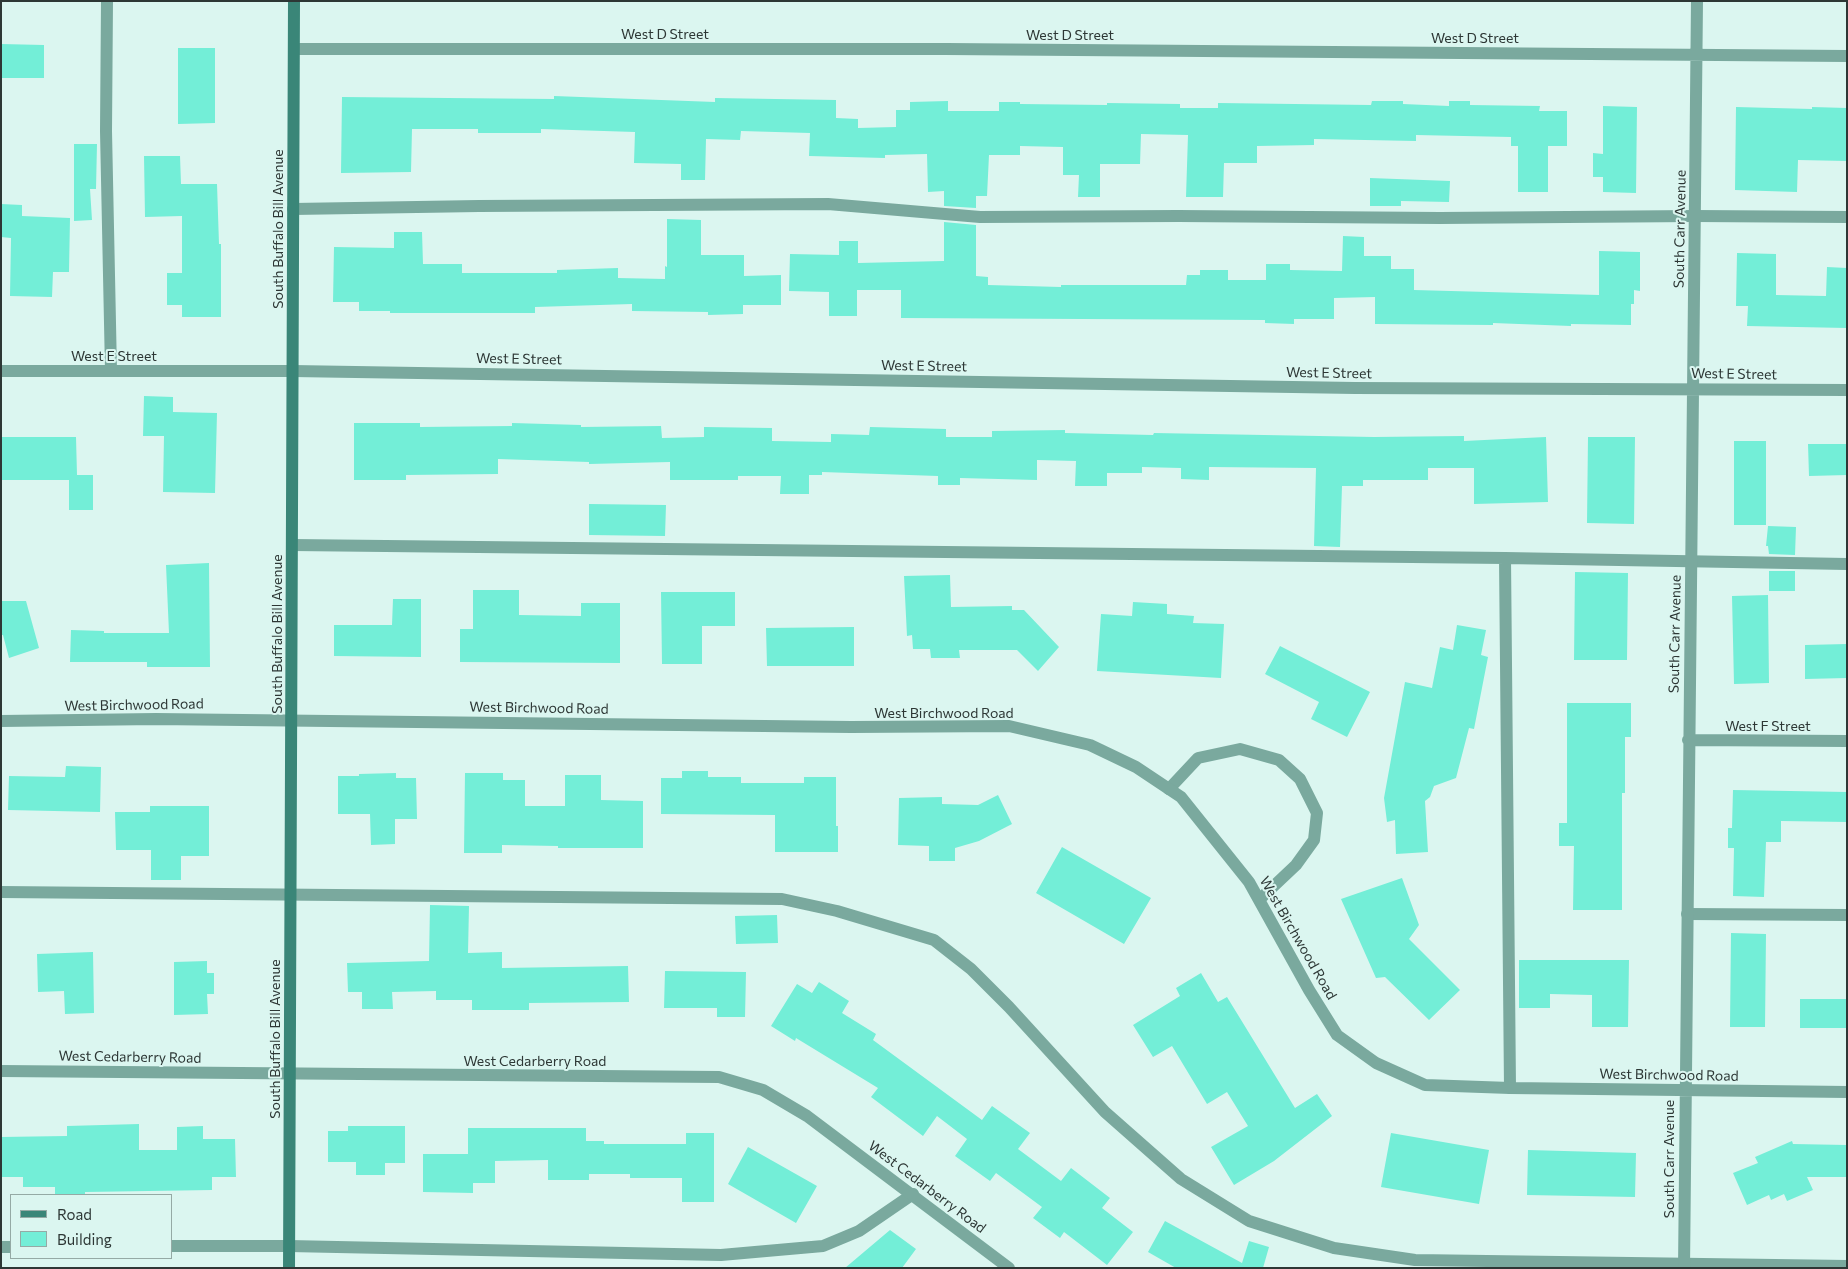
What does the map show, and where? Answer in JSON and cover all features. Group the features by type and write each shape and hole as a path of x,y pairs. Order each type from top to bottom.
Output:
{"main road":[{"name":"South Buffalo Bill Avenue","path":"289,1268 294,1"}],"street":[{"path":"107,1 106,131 111,371"},
{"name":"South Carr Avenue","path":"1684,1266 1697,1"},
{"name":"West D Street","path":"294,49 946,49 1847,56"},
{"path":"293,210 489,206 828,204 980,217 1847,217"},
{"name":"West E Street","path":"1,371 293,371 1355,388 1847,390"},
{"path":"292,545 1505,558 1847,564"},
{"path":"1505,558 1510,1088"},
{"name":"West Birchwood Road","path":"1,721 156,719 851,727 1009,726 1090,745 1136,767 1181,797 1250,882 1309,990 1338,1035 1376,1063 1425,1085 1510,1088 1847,1092"},
{"name":"West F Street","path":"1688,740 1847,741"},
{"path":"1169,789 1198,758 1240,750 1279,760 1300,779 1316,814 1314,840 1296,865 1260,899"},
{"path":"1,892 782,899 837,911 934,940 971,969 997,994 1104,1112 1181,1179 1249,1221 1334,1248 1415,1260 1684,1266 1847,1266"},
{"path":"1687,914 1847,915"},
{"name":"West Cedarberry Road","path":"1,1071 719,1077 763,1090 799,1112 913,1194 1007,1267"},
{"path":"172,1246 289,1246 721,1255 823,1246 859,1231 913,1194"}],"building":[{"path":"1,44 44,45 44,78 1,78"},
{"path":"178,48 215,48 215,123 178,124"},
{"path":"554,96 715,102 715,98 836,100 836,118 858,119 858,128 896,127 896,110 910,110 910,102 948,101 948,111 999,111 999,102 1107,105 1107,103 1180,104 1180,108 1218,108 1218,103 1371,105 1372,101 1403,101 1403,104 1449,106 1449,101 1470,101 1470,105 1540,106 1539,111 1567,111 1567,146 1548,146 1548,192 1518,192 1518,146 1511,146 1511,137 1416,135 1416,141 1314,139 1314,145 1257,146 1257,163 1224,163 1223,197 1186,197 1188,135 1141,134 1140,164 1100,164 1100,197 1078,197 1079,175 1063,175 1063,147 1020,146 1020,155 989,155 987,196 976,196 976,208 944,206 944,191 928,192 927,154 885,155 885,158 809,156 810,133 741,131 740,140 706,139 705,180 681,180 681,164 634,163 635,132 541,129 541,133 478,133 478,129 412,129 411,172 341,173 342,97 554,99"},
{"path":"1603,106 1637,107 1636,193 1603,192 1603,177 1593,177 1593,153 1603,154"},
{"path":"1736,107 1847,108 1847,161 1798,160 1797,192 1735,190"},
{"path":"74,144 97,144 96,189 90,189 92,220 74,221"},
{"path":"144,156 180,156 181,184 217,184 219,244 221,244 221,317 182,317 182,305 167,305 167,273 182,273 182,216 145,217"},
{"path":"1370,178 1450,181 1449,202 1401,201 1401,206 1370,206"},
{"path":"1,204 22,205 22,216 70,218 69,272 53,272 52,297 10,296 11,238 1,237"},
{"path":"667,219 701,220 701,255 744,255 744,276 781,275 781,305 743,305 743,314 708,315 708,312 632,311 632,304 535,307 535,313 390,313 390,311 359,311 359,302 333,302 334,247 394,248 394,232 422,232 423,264 462,264 462,273 557,273 557,270 618,268 618,278 665,279 665,266 667,267"},
{"path":"944,222 976,225 976,276 988,277 988,285 1061,287 1061,285 1186,285 1187,275 1200,275 1200,270 1228,270 1228,280 1266,280 1266,264 1290,264 1290,270 1342,271 1343,236 1364,237 1364,256 1391,256 1391,269 1414,269 1414,290 1599,295 1599,251 1640,252 1640,291 1634,290 1634,304 1631,304 1631,325 1571,324 1571,326 1493,323 1493,325 1375,324 1375,297 1334,298 1334,319 1294,319 1294,324 1265,323 1265,320 901,318 901,290 857,290 857,316 829,316 829,292 789,291 790,254 839,255 839,241 858,241 858,263 944,261"},
{"path":"1737,253 1776,254 1776,295 1826,296 1827,267 1847,268 1847,328 1747,326 1748,306 1736,306"},
{"path":"144,396 173,397 173,412 217,413 215,493 163,492 164,436 143,436"},
{"path":"354,423 420,423 420,427 512,426 512,423 581,425 581,427 661,426 662,438 704,437 704,427 772,428 772,441 831,442 831,434 869,435 870,427 946,429 946,437 992,437 992,431 1065,430 1065,433 1153,435 1154,433 1374,437 1464,436 1464,441 1546,437 1548,502 1474,504 1474,468 1428,468 1428,480 1363,480 1363,486 1342,486 1340,547 1314,546 1316,468 1209,467 1209,480 1181,479 1181,468 1142,467 1142,473 1107,473 1107,486 1075,486 1076,461 1037,460 1037,480 960,478 960,485 938,485 938,476 822,472 822,475 809,475 809,494 780,494 781,476 738,476 738,480 670,480 670,462 589,464 589,462 498,459 498,474 406,475 406,480 354,480"},
{"path":"1,437 76,437 77,475 93,475 93,510 69,510 69,480 1,480"},
{"path":"1588,437 1635,437 1634,524 1587,523"},
{"path":"1734,441 1766,441 1766,525 1734,525"},
{"path":"1808,444 1847,444 1847,475 1809,476"},
{"path":"589,504 666,505 665,536 589,535"},
{"path":"1768,526 1796,527 1795,555 1769,554 1768,546 1766,546"},
{"path":"209,563 210,667 147,667 147,662 70,662 71,630 104,631 104,633 169,633 166,565"},
{"path":"1769,571 1795,571 1795,591 1769,591"},
{"path":"1575,572 1628,573 1627,660 1574,660"},
{"path":"950,575 951,607 1012,606 1012,610 1024,610 1059,647 1038,671 1017,650 959,650 960,658 931,658 930,649 913,649 912,635 907,636 904,576"},
{"path":"473,590 519,590 519,615 581,616 581,603 620,603 620,663 460,662 460,629 473,629"},
{"path":"661,592 735,592 735,626 702,626 702,664 662,664"},
{"path":"1768,595 1769,683 1734,684 1732,596"},
{"path":"393,599 421,599 421,657 334,656 334,625 392,625"},
{"path":"1,601 26,601 39,648 9,658 3,635 1,635"},
{"path":"1133,602 1167,604 1167,614 1194,616 1193,623 1224,624 1221,678 1097,671 1101,614 1132,616"},
{"path":"1457,625 1486,630 1481,655 1488,657 1474,729 1469,728 1456,778 1434,786 1430,797 1425,801 1428,852 1396,854 1395,820 1387,822 1384,798 1405,682 1432,688 1440,647 1453,650"},
{"path":"854,627 854,666 767,666 766,628"},
{"path":"1847,644 1847,678 1805,679 1805,645"},
{"path":"1280,646 1370,692 1347,737 1311,719 1319,702 1265,674"},
{"path":"1567,703 1631,703 1631,737 1625,737 1625,793 1622,793 1622,910 1573,910 1574,846 1559,846 1559,823 1567,823"},
{"path":"66,766 101,767 100,812 8,810 9,776 65,777"},
{"path":"682,771 708,771 708,777 741,777 741,783 804,783 804,777 836,777 838,852 775,852 775,815 661,814 661,778 682,778"},
{"path":"396,773 396,778 416,778 417,819 395,819 395,844 371,845 370,814 338,814 338,776"},
{"path":"465,773 503,773 503,780 525,780 525,806 565,806 565,775 601,775 601,800 643,801 643,848 558,848 558,846 502,845 502,853 464,853"},
{"path":"1733,790 1847,792 1847,822 1781,821 1781,842 1766,842 1764,897 1733,896 1734,848 1728,848 1728,828 1732,828"},
{"path":"998,795 1012,824 979,841 955,848 955,861 929,861 929,846 898,845 899,798 942,797 942,804 978,805"},
{"path":"150,806 209,806 209,856 181,856 181,880 151,880 151,850 116,850 115,812 150,812"},
{"path":"1062,847 1151,898 1124,944 1036,893"},
{"path":"1402,878 1419,925 1409,939 1460,990 1429,1020 1385,977 1376,978 1341,899"},
{"path":"430,905 469,906 468,953 502,952 502,968 628,966 629,1002 529,1003 529,1010 472,1010 472,1000 436,1000 436,991 392,992 393,1009 362,1009 362,992 348,992 347,963 429,961"},
{"path":"777,915 778,943 736,944 735,916"},
{"path":"1731,933 1766,934 1765,1027 1730,1027"},
{"path":"93,952 94,1013 65,1014 64,991 38,992 37,954"},
{"path":"1519,960 1629,960 1628,1027 1592,1027 1592,995 1550,994 1550,1008 1519,1008"},
{"path":"207,961 207,973 214,973 214,994 207,994 208,1014 174,1015 174,962"},
{"path":"665,971 746,972 745,1017 717,1017 717,1008 664,1008"},
{"path":"1201,973 1218,1002 1227,997 1295,1108 1317,1094 1332,1116 1274,1161 1234,1185 1211,1147 1248,1126 1227,1092 1207,1104 1172,1046 1153,1057 1133,1025 1180,996 1176,988"},
{"path":"819,982 849,1001 842,1013 876,1034 873,1040 982,1120 992,1106 1030,1133 1018,1149 1061,1181 1071,1168 1110,1198 1102,1208 1133,1232 1107,1265 1064,1232 1060,1238 1033,1218 1042,1207 996,1173 990,1181 955,1156 967,1139 937,1116 923,1136 871,1097 878,1088 796,1038 795,1041 771,1026 797,984 812,993"},
{"path":"1800,999 1847,999 1847,1028 1800,1028"},
{"path":"139,1124 139,1150 177,1150 177,1127 203,1126 203,1139 235,1139 236,1177 212,1177 212,1190 55,1194 55,1187 23,1187 23,1177 1,1177 1,1137 67,1136 67,1126"},
{"path":"348,1126 405,1126 405,1163 385,1163 385,1175 356,1175 356,1162 328,1162 328,1131 348,1131"},
{"path":"468,1128 586,1128 586,1141 604,1141 604,1144 686,1144 686,1133 714,1133 714,1202 682,1202 682,1178 630,1178 630,1174 589,1174 589,1180 548,1180 548,1160 495,1161 495,1183 473,1183 473,1193 423,1192 423,1154 468,1154"},
{"path":"1391,1133 1489,1150 1479,1204 1381,1187"},
{"path":"1792,1141 1793,1144 1847,1145 1847,1177 1807,1177 1813,1190 1787,1201 1784,1194 1771,1200 1769,1195 1747,1205 1733,1173 1758,1163 1755,1157"},
{"path":"748,1147 817,1186 796,1223 728,1184"},
{"path":"1528,1150 1636,1153 1635,1197 1527,1195"},
{"path":"1165,1221 1242,1263 1249,1241 1269,1247 1263,1268 1176,1268 1148,1252"},
{"path":"890,1230 916,1249 902,1268 845,1268"}]}
